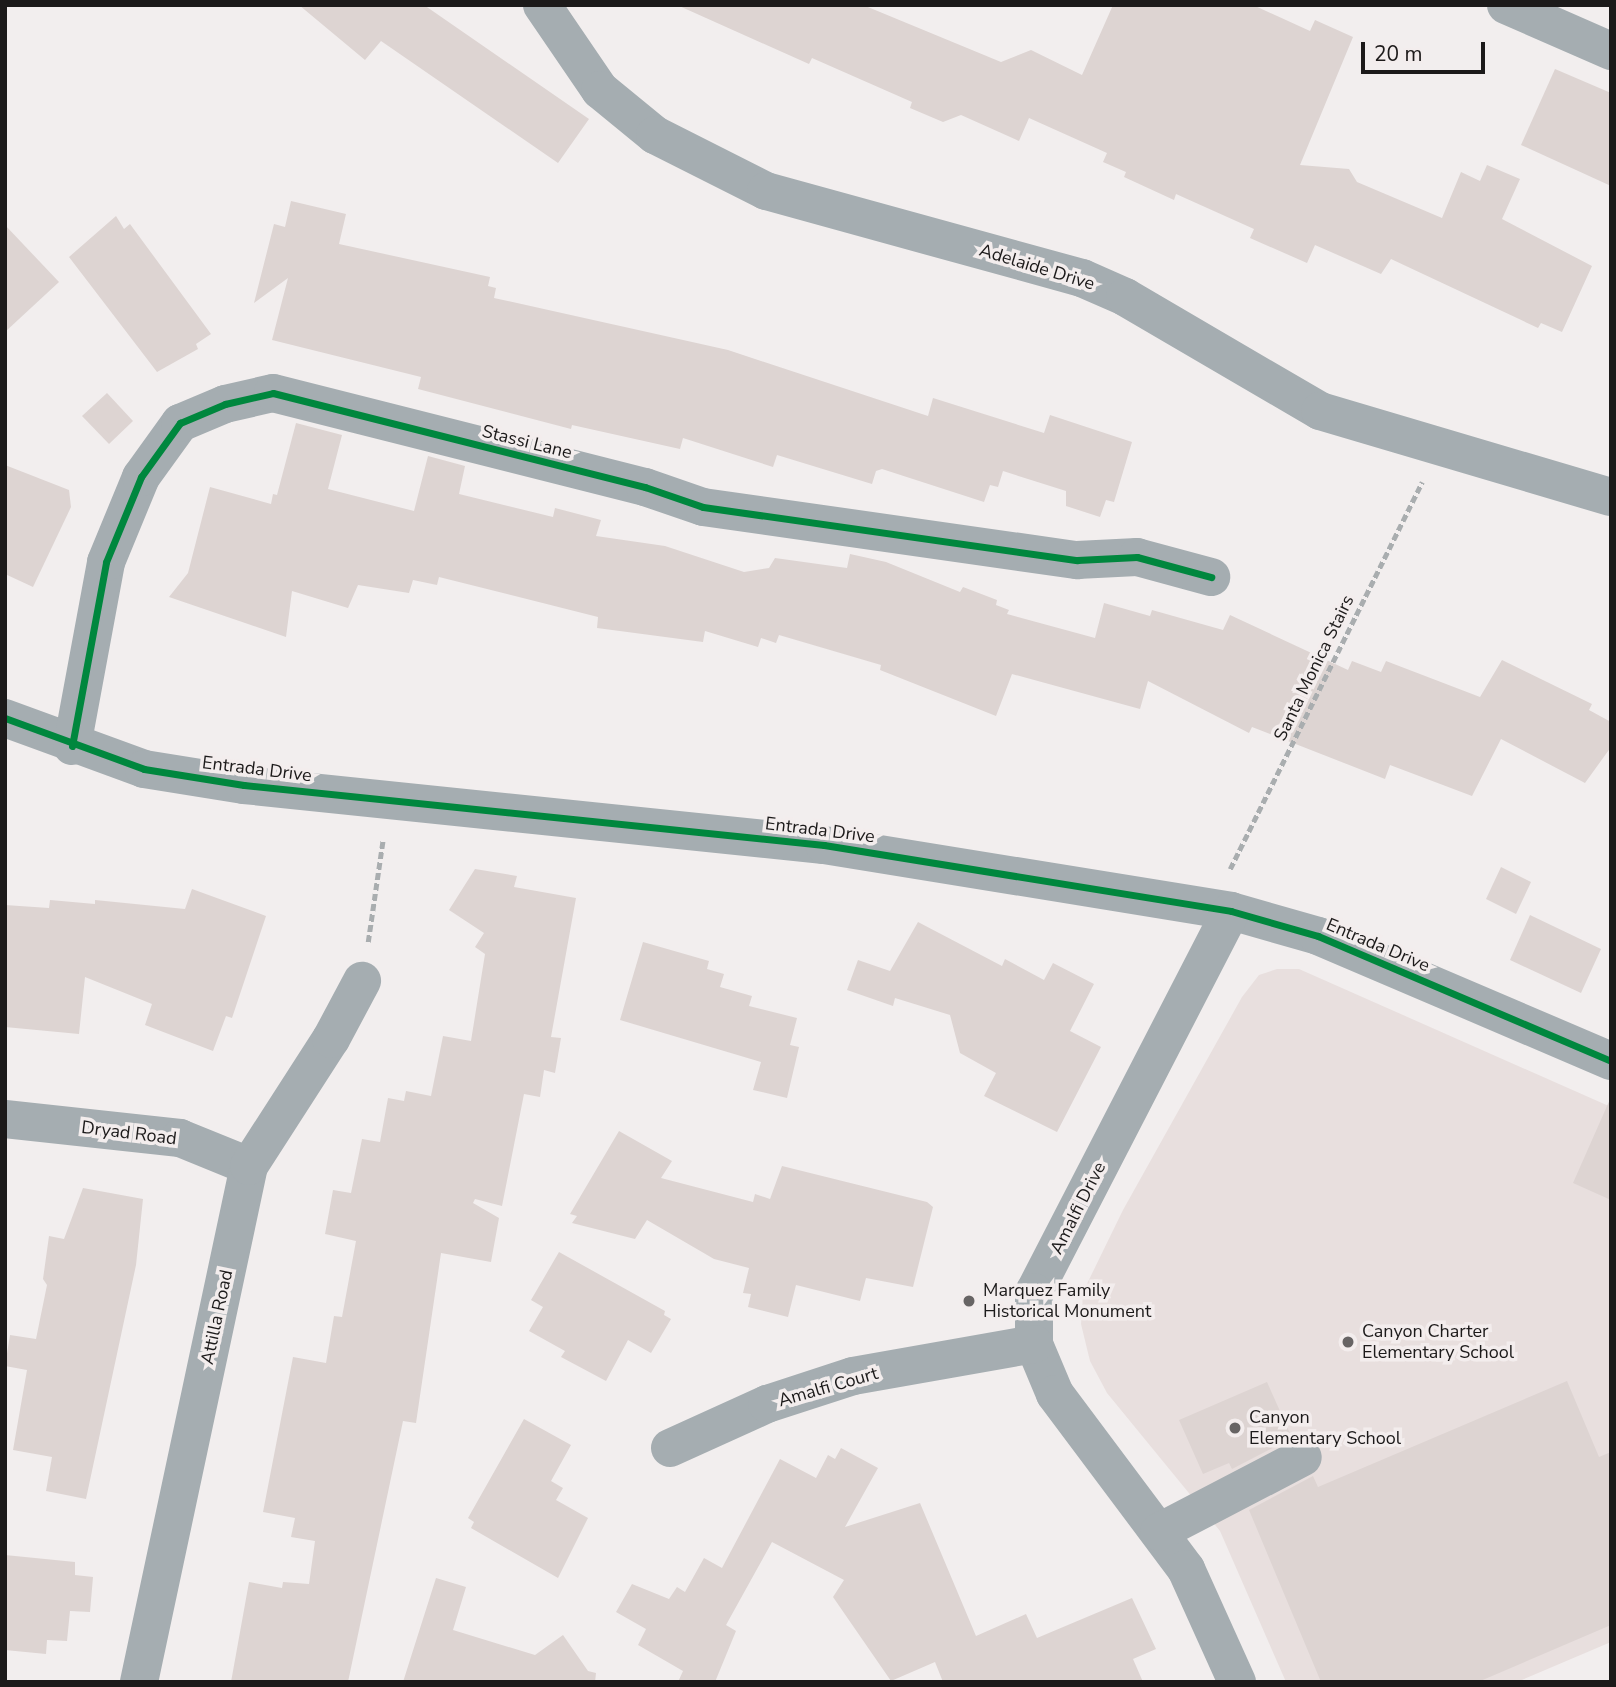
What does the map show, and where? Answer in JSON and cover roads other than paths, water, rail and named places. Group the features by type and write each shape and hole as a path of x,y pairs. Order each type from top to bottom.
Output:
{"street":[{"name":"Adelaide Drive","path":"542,5 600,90 655,135 766,191 1082,278 1125,297 1320,411 1611,497"},
{"path":"1506,5 1611,51"},
{"name":"Stassi Lane","path":"72,746 106,562 141,477 180,424 225,404 273,393 645,487 703,507 1077,561 1137,557 1211,577"},
{"name":"Entrada Drive","path":"5,718 72,746 145,769 244,785 824,845 1231,911 1318,936 1611,1061"},
{"name":"Amalfi Drive","path":"1231,911 1034,1293 1034,1344 1055,1394 1186,1569 1237,1682"},
{"name":"Attilla Road","path":"139,1682 249,1166 331,1039 362,981"},
{"name":"Dryad Road","path":"5,1119 180,1138 249,1166"},
{"name":"Amalfi Court","path":"670,1448 768,1404 853,1376 1034,1344"},
{"path":"1159,1532 1303,1457"}],"place":[{"name":"Marquez Family Historical Monument","path":"969,1301"},
{"name":"Canyon Charter Elementary School","path":"1348,1342"},
{"name":"Canyon Elementary School","path":"1235,1428"}]}
